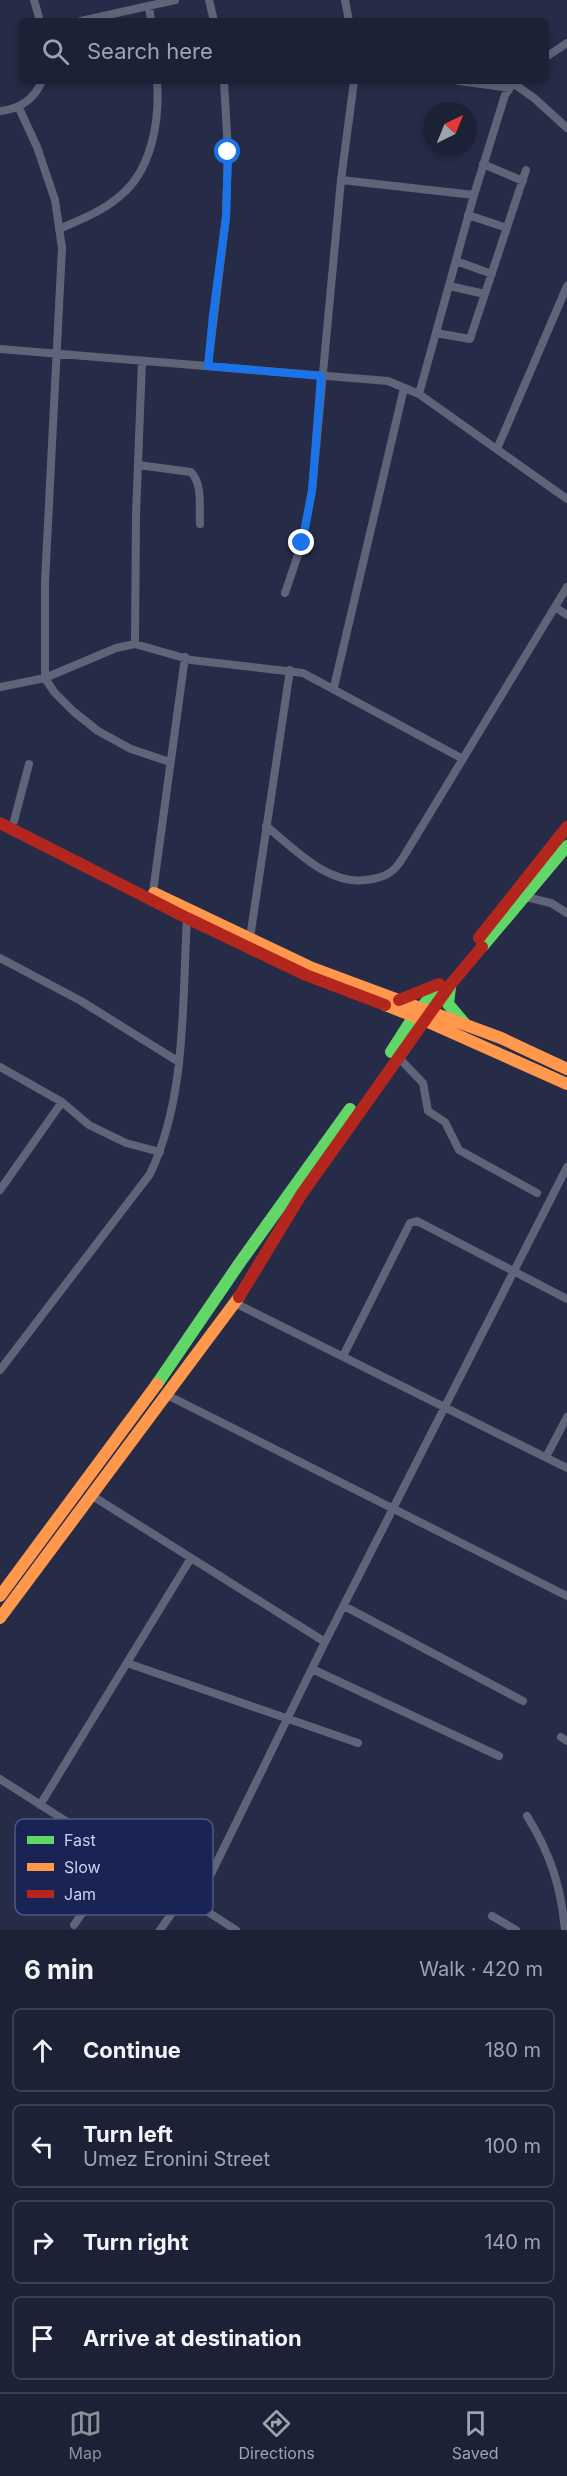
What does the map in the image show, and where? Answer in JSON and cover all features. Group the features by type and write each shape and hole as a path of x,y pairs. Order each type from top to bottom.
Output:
{"main road":[{"path":"0,814 153,892 312,968 399,1000 567,1084"},
{"path":"0,823 187,918 306,975 423,1014 465,1024 567,1069"},
{"path":"0,1596 138,1411 241,1261 394,1048 423,1014 567,827"},
{"path":"399,1000 448,982 526,897 567,846"},
{"path":"448,982 448,1004 465,1024"},
{"path":"0,1618 235,1303 301,1195 398,1057 423,1014"},
{"path":"138,1411 149,1419"}],"street":[{"path":"34,0 39,18"},
{"path":"95,18 175,0"},
{"path":"209,0 213,18"},
{"path":"345,0 348,18"},
{"path":"149,6 151,18"},
{"path":"549,55 567,43"},
{"path":"0,111 19,108 33,98 40,84"},
{"path":"59,229 92,215 121,196 143,168 153,143 157,84"},
{"path":"208,366 226,217 228,152 224,84"},
{"path":"285,593 302,543 312,491 341,180 354,84"},
{"path":"419,394 468,215 505,95 513,84 534,98 567,128"},
{"path":"19,108 37,147 55,200 62,248 45,582 45,678 54,692 74,712 98,730 131,749 170,762"},
{"path":"483,164 523,181"},
{"path":"436,333 470,339 526,170"},
{"path":"341,180 474,195"},
{"path":"468,215 507,228"},
{"path":"456,261 492,273"},
{"path":"449,286 485,294"},
{"path":"496,449 567,286"},
{"path":"0,349 388,381 419,394 567,499"},
{"path":"135,644 142,361"},
{"path":"333,687 404,388"},
{"path":"138,465 191,472 196,478 199,489 200,524"},
{"path":"266,826 310,862 334,877 353,882 378,879 392,871 405,856 567,587"},
{"path":"555,607 567,615"},
{"path":"0,687 45,678 116,648 135,644 184,657 303,673 333,687 463,759"},
{"path":"153,892 184,657"},
{"path":"250,938 290,670"},
{"path":"14,821 29,764"},
{"path":"526,897 551,903 567,912"},
{"path":"0,1370 150,1174 160,1152 178,1078 187,918"},
{"path":"0,958 81,1001 179,1062"},
{"path":"398,1057 423,1083 428,1111 445,1122 459,1150 537,1193"},
{"path":"0,1067 62,1102 89,1125 126,1143 160,1152"},
{"path":"0,1190 62,1102"},
{"path":"213,1870 325,1641 514,1271 565,1178 567,1167"},
{"path":"343,1356 410,1223 417,1221 567,1299"},
{"path":"235,1303 567,1468"},
{"path":"167,1395 567,1596"},
{"path":"546,1457 567,1418"},
{"path":"91,1495 325,1641"},
{"path":"40,1805 191,1558"},
{"path":"344,1606 523,1701"},
{"path":"127,1663 358,1743"},
{"path":"312,1669 499,1756"},
{"path":"0,1779 62,1819"},
{"path":"527,1815 552,1862 562,1896 565,1930"},
{"path":"74,1924 80,1915"},
{"path":"160,1930 171,1915"},
{"path":"213,1915 236,1930"},
{"path":"492,1916 516,1930"}],"traffic: fast":[{"path":"482,947 567,846"},
{"path":"391,1052 414,1016 440,986"},
{"path":"450,987 448,1004 465,1024"},
{"path":"157,1384 241,1261 350,1109"}],"traffic: slow":[{"path":"154,893 312,968 501,1038 567,1069"},
{"path":"385,1005 567,1084"},
{"path":"0,1618 239,1297"},
{"path":"0,1596 157,1384"}],"traffic: jam":[{"path":"0,823 187,918 306,975 385,1005"},
{"path":"479,938 567,827"},
{"path":"239,1297 301,1195 450,985 482,947"},
{"path":"399,1000 439,984"}],"route":[{"path":"228,152 226,217 208,366 321,376 312,491 302,543"}]}
